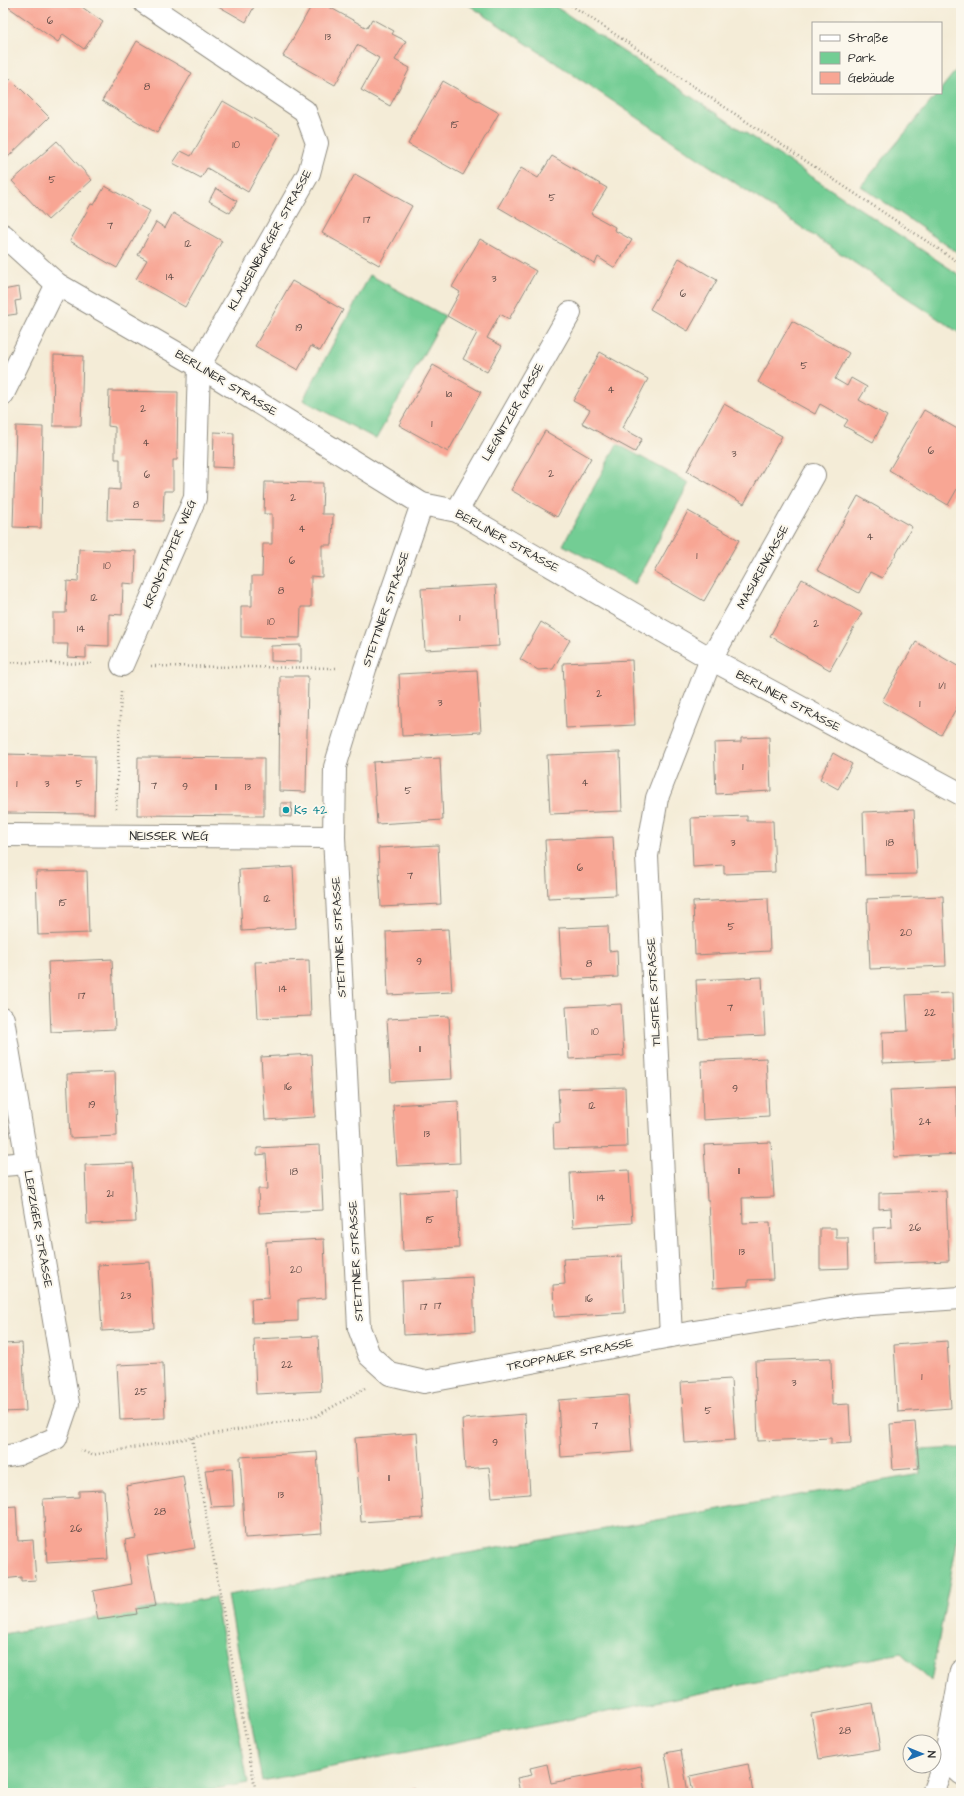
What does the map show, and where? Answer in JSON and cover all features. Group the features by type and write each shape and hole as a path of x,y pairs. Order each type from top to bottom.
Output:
{"street":[{"name":"KLAUSENBURGER STRASSE","path":"145,3 305,111 317,143 310,173 199,366"},
{"name":"BERLINER STRASSE","path":"3,235 57,284 199,366 422,504 457,511 711,660 961,794"},
{"path":"3,394 57,284"},
{"name":"LIEGNITZER GASSE","path":"457,511 570,313"},
{"name":"KRONSTADTER WEG","path":"122,665 195,498 199,366"},
{"name":"MASURENGASSE","path":"711,660 814,475"},
{"name":"STETTINER STRASSE","path":"390,1374 369,1355 359,1328 334,837 335,767 366,669 422,504"},
{"name":"TILSITER STRASSE","path":"671,1336 647,856 657,798 711,660"},
{"name":"NEISSER WEG","path":"3,835 334,837"},
{"name":"LEIPZIGER STRASSE","path":"3,1019 68,1403 56,1438"},
{"path":"3,1165 27,1163"},
{"name":"TROPPAUER STRASSE","path":"390,1374 424,1382 671,1336 855,1305 961,1298"},
{"path":"3,1457 19,1454 56,1438"},
{"path":"933,1793 945,1761 961,1671"}],"lane":[{"path":"945,1761 961,1775"}],"path":[{"path":"568,3 961,264"},
{"path":"3,662 366,669"},
{"path":"115,836 122,665"},
{"path":"56,1438 92,1455 318,1416 390,1374"},
{"path":"192,1438 256,1793"}],"green space":[{"path":"466,3 550,3 961,276 961,334"},
{"path":"961,64 961,255 861,186 937,94 942,94 942,88"},
{"path":"370,275 445,316 376,439 303,400"},
{"path":"617,444 689,483 635,584 563,545"},
{"path":"961,1448 961,1521 931,1681 901,1653 262,1781 228,1595 920,1474 919,1450"},
{"path":"215,1597 248,1783 192,1793 3,1793 3,1634"}],"building":[{"path":"85,3 82,7 103,22 84,49 63,34 58,42 4,4"},
{"path":"213,3 256,3 246,22"},
{"path":"313,3 322,3 367,28 372,19 394,31 392,34 406,41 395,60 410,68 390,106 361,90 379,58 357,45 335,85 283,56"},
{"path":"137,41 192,73 157,133 102,101"},
{"path":"11,79 49,117 3,162 3,87"},
{"path":"443,81 499,113 463,175 408,144"},
{"path":"223,101 280,134 248,192 207,168 201,178 173,163 181,151 191,156"},
{"path":"57,141 92,180 48,220 12,181"},
{"path":"552,156 607,188 591,214 615,227 614,230 632,240 615,268 598,257 595,264 498,207 521,168 538,178"},
{"path":"355,174 412,206 379,265 322,233"},
{"path":"105,186 150,211 117,268 70,241 91,204 94,205"},
{"path":"216,188 237,201 230,213 209,201"},
{"path":"173,213 222,241 185,307 136,279 147,260 138,255 156,222 165,228"},
{"path":"480,239 536,271 509,319 500,314 487,338 502,346 487,372 463,359 477,333 447,316 460,292 452,287"},
{"path":"679,258 717,280 688,331 650,309"},
{"path":"292,281 343,310 320,351 311,346 298,370 255,346"},
{"path":"19,287 21,300 15,301 17,314 3,316 3,290"},
{"path":"792,321 849,353 835,379 847,386 851,378 867,387 859,400 887,416 873,442 844,426 848,420 820,404 815,414 758,382"},
{"path":"600,352 648,379 622,428 642,439 635,452 582,423 590,410 573,401"},
{"path":"54,355 83,356 81,426 53,426"},
{"path":"433,365 481,392 448,452 399,425"},
{"path":"109,391 178,392 177,460 173,460 173,491 164,491 163,521 107,520 108,489 120,490 120,459 115,459 115,427 108,426"},
{"path":"724,404 782,436 744,504 687,471"},
{"path":"924,410 961,431 961,482 948,505 889,470"},
{"path":"16,426 43,427 41,528 13,527"},
{"path":"545,431 591,458 557,517 511,490"},
{"path":"214,432 234,433 233,468 213,467"},
{"path":"265,482 323,483 322,514 333,514 332,545 322,545 322,577 311,576 311,607 301,607 300,638 241,637 241,606 252,606 252,576 262,576 263,544 272,544 272,514 264,514"},
{"path":"858,496 912,527 882,578 870,572 859,593 817,570"},
{"path":"688,511 739,540 704,601 654,572"},
{"path":"79,549 136,551 135,584 123,583 122,615 109,614 109,646 86,645 86,658 67,657 68,644 53,644 53,613 66,613 67,581 78,582"},
{"path":"802,579 862,613 830,670 770,636"},
{"path":"496,585 499,646 425,650 421,589"},
{"path":"541,622 570,640 553,669 538,670 520,659"},
{"path":"916,642 961,668 961,700 941,735 882,701"},
{"path":"301,645 301,662 271,661 271,646"},
{"path":"632,660 635,725 566,728 563,663"},
{"path":"477,670 481,732 402,736 399,674"},
{"path":"280,676 308,676 306,792 279,791"},
{"path":"769,737 771,791 716,794 714,743 741,742 741,738"},
{"path":"620,752 622,811 550,814 547,755"},
{"path":"833,753 852,764 838,789 820,779"},
{"path":"3,754 95,756 94,814 3,813"},
{"path":"138,757 264,758 264,816 137,815"},
{"path":"440,758 443,820 377,824 373,762"},
{"name":"Ks 42","path":"281,803 292,803 291,817 281,816"},
{"path":"914,810 917,874 865,875 863,812"},
{"path":"747,816 747,821 773,821 775,872 724,874 724,865 693,867 691,818"},
{"path":"613,837 616,895 548,898 545,840"},
{"path":"438,845 441,904 381,907 378,848"},
{"path":"293,867 296,928 242,931 239,870"},
{"path":"87,871 89,933 38,935 36,872"},
{"path":"943,896 946,966 870,969 867,899"},
{"path":"768,898 770,951 695,955 693,902"},
{"path":"608,926 609,951 617,950 618,977 562,980 559,928"},
{"path":"448,929 452,992 388,995 386,932"},
{"path":"112,959 115,1029 51,1032 48,962"},
{"path":"309,960 311,1016 258,1018 255,962"},
{"path":"762,977 765,1035 699,1038 696,980"},
{"path":"952,993 954,1060 883,1063 882,1032 908,1031 906,995"},
{"path":"621,1004 624,1056 569,1059 566,1007"},
{"path":"449,1016 452,1079 391,1082 387,1019"},
{"path":"312,1054 315,1117 265,1120 261,1057"},
{"path":"766,1058 769,1116 703,1120 701,1061"},
{"path":"115,1072 117,1136 70,1138 67,1074"},
{"path":"625,1087 627,1147 554,1149 553,1123 560,1122 558,1089"},
{"path":"956,1087 959,1154 894,1157 890,1090"},
{"path":"458,1101 460,1163 397,1166 393,1105"},
{"path":"771,1142 774,1197 742,1198 743,1223 770,1222 773,1279 748,1280 748,1286 713,1288 709,1200 707,1200 704,1145"},
{"path":"320,1145 323,1210 259,1213 258,1189 268,1189 266,1154 257,1155 257,1148"},
{"path":"133,1163 136,1222 87,1224 85,1165"},
{"path":"629,1170 632,1223 573,1227 570,1173"},
{"path":"457,1190 459,1248 403,1251 400,1193"},
{"path":"946,1191 949,1261 874,1264 873,1228 892,1227 891,1208 879,1209 879,1193"},
{"path":"820,1228 836,1228 836,1238 848,1238 849,1268 820,1269"},
{"path":"324,1239 326,1298 298,1300 298,1321 252,1323 251,1299 269,1298 266,1242"},
{"path":"622,1256 625,1313 554,1317 553,1285 565,1284 563,1259"},
{"path":"150,1262 154,1328 102,1331 98,1265"},
{"path":"473,1277 475,1331 404,1335 402,1281"},
{"path":"318,1336 321,1391 256,1394 254,1339"},
{"path":"947,1341 951,1408 898,1412 894,1345"},
{"path":"22,1343 26,1411 3,1412 3,1344"},
{"path":"831,1358 832,1405 849,1404 851,1443 831,1444 831,1438 758,1441 755,1361"},
{"path":"163,1363 165,1418 120,1420 117,1365"},
{"path":"731,1379 735,1440 685,1443 681,1382"},
{"path":"628,1395 632,1452 561,1457 558,1400"},
{"path":"525,1414 530,1494 492,1497 489,1467 465,1469 462,1419"},
{"path":"915,1422 919,1468 893,1470 890,1424"},
{"path":"417,1433 423,1518 361,1522 355,1438"},
{"path":"317,1452 322,1533 245,1538 240,1457"},
{"path":"232,1468 234,1506 211,1507 205,1470"},
{"path":"183,1476 195,1548 147,1556 156,1606 136,1609 137,1614 98,1620 93,1591 132,1584 125,1540 136,1538 126,1486"},
{"path":"104,1490 108,1559 47,1563 43,1499 79,1497 79,1491"},
{"path":"16,1506 18,1541 33,1540 36,1580 21,1581 21,1577 3,1579 3,1507"},
{"path":"872,1703 880,1749 819,1759 811,1714"},
{"path":"681,1750 688,1793 672,1793 665,1753"},
{"path":"547,1764 551,1783 641,1766 645,1793 520,1793 517,1778 532,1775 530,1768"},
{"path":"748,1764 753,1793 693,1793 690,1776"},
{"path":"415,1788 416,1793 399,1793 398,1791"}],"place":[{"name":"Ks 42","path":"286,810"}]}
